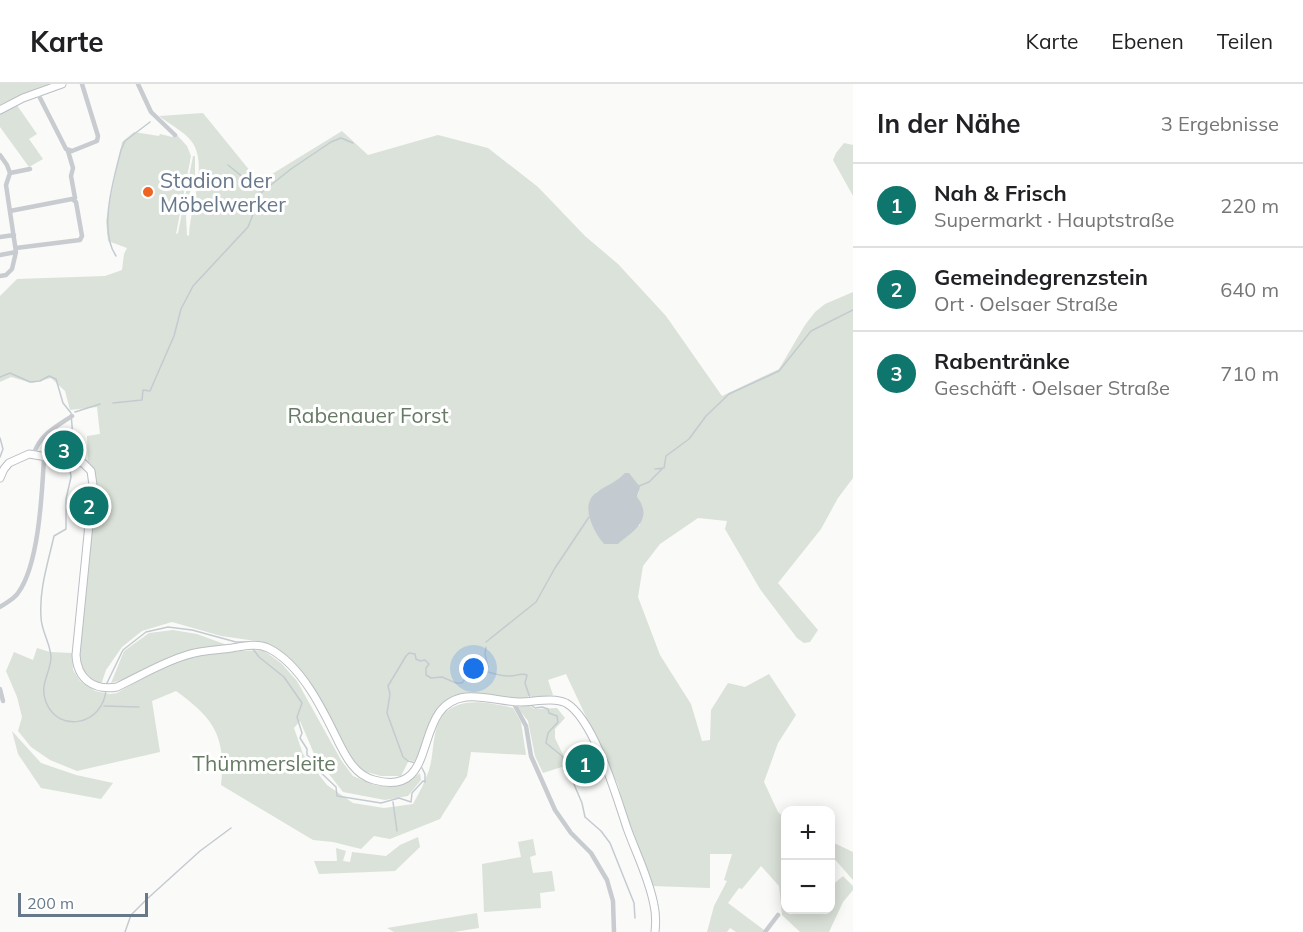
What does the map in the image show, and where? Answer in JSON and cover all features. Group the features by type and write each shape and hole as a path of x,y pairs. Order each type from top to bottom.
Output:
{"main road":[{"path":"0,110 37,92 62,84"},
{"path":"0,478 9,463 25,455 34,454 44,458 70,459 83,463 91,471 93,484 76,661 81,674 89,683 106,688 117,687 189,654 252,645 271,650 286,662 309,688 347,758 356,770 370,779 384,782 399,780 411,774 419,765 436,716 445,705 460,698 513,702 557,701 572,708 591,737 616,790 654,905 655,932"}],"street":[{"path":"68,151 97,141 98,136 82,84"},
{"path":"138,84 151,111 175,135"},
{"path":"37,92 68,151 73,168 71,176 75,198"},
{"path":"0,155 10,173 6,185 16,250 12,269 6,275 0,276"},
{"path":"10,173 30,169"},
{"path":"0,255 16,250 80,240 82,236 79,212 76,202 72,199 10,211"},
{"path":"0,237 14,235"},
{"path":"34,454 43,436 71,417"},
{"path":"0,608 18,594 34,557 42,498 44,458"},
{"path":"0,689 3,701"},
{"path":"513,702 526,726 531,756 555,810 571,832 591,853 607,880 613,901 614,932"},
{"path":"765,932 778,915"}],"green space":[{"path":"0,84 55,84 14,101 37,134 29,139 43,159 29,167 0,127"},
{"name":"Rabenauer Forst","path":"203,113 259,182 342,131 368,155 438,135 488,148 538,187 585,236 618,264 666,316 722,396 779,369 815,312 825,304 853,292 853,478 838,498 821,529 778,583 818,630 810,642 804,643 797,638 760,589 725,529 727,521 698,518 660,544 643,566 638,597 660,655 691,704 702,741 710,740 711,710 728,683 745,687 769,674 796,715 778,743 764,782 781,815 781,905 779,886 761,866 728,903 764,930 763,932 736,932 730,928 727,932 707,932 714,906 727,881 724,880 732,854 710,854 710,888 651,886 627,822 618,785 566,674 548,680 553,695 532,698 528,696 528,699 503,699 480,694 462,694 451,698 442,705 429,724 417,762 409,760 401,776 381,776 363,771 346,751 315,691 292,665 264,642 221,636 172,622 142,631 122,647 106,670 102,682 98,684 90,678 78,655 93,489 88,467 87,436 100,434 97,407 70,410 65,391 51,378 32,383 11,377 0,382 0,296 17,279 105,276 122,270 127,248 108,241 106,221 122,142 134,132 172,137 176,134 187,146 191,156 176,234 193,156 195,156 195,189 191,189 190,192 186,217 187,235 189,236 199,175 197,152 189,138 159,116","holes":["623,476 639,492 637,497 640,525 604,544 590,517 596,492 610,486"]},
{"path":"844,143 853,145 853,196 833,160"},
{"path":"173,630 197,634 227,645 191,651 111,683 124,651 149,633"},
{"name":"Thümmersleite","path":"37,648 50,652 72,653 73,670 80,681 95,691 110,694 117,693 142,678 183,659 206,653 263,650 281,663 297,681 341,760 353,776 374,785 390,787 407,782 420,773 421,780 408,796 385,800 343,792 315,756 300,721 294,728 303,754 327,785 353,803 384,808 413,804 429,770 440,720 455,706 464,703 494,704 513,708 521,722 526,755 471,752 467,776 440,819 390,839 374,836 361,849 313,840 221,785 222,754 215,730 200,711 176,691 152,701 160,752 77,771 50,760 31,747 18,731 22,717 17,697 6,671 14,652 33,660"},
{"path":"529,705 534,709 557,708 565,718 555,729 555,738 568,765 543,773 535,756 528,721 517,707"},
{"path":"12,731 41,763 76,775 113,783 101,799 41,788 18,754"},
{"path":"418,837 420,847 395,871 319,874 314,861 337,861 336,848 346,851 343,861 350,862 352,852 386,856 400,845"},
{"path":"533,839 536,855 530,857 533,873 552,871 555,891 540,893 541,908 484,912 482,864 521,857 518,842"},
{"path":"835,843 853,852 853,880 835,860"},
{"name":"Rabenauer Forst","path":"843,876 853,886 853,890 843,902 829,932 800,932 782,915 835,914 835,883"},
{"path":"477,913 479,928 454,932 394,932 387,928"}],"shaded area":[{"path":"625,473 629,473 640,487 637,497 642,505 643,518 636,529 618,544 604,544 592,525 588,510 589,503 597,492"}],"waterway":[{"path":"116,256 108,232 108,218 121,150 125,141 150,122"},
{"path":"113,403 142,400 143,390 150,391 174,336 181,309 193,286 248,227 262,192 331,142 341,138 353,143"},
{"path":"228,165 260,191"},
{"path":"655,469 664,468 666,456 689,439 706,416 729,394 779,371 811,331 853,310"},
{"path":"0,377 10,373 30,382 40,381 49,376 56,379 63,403 71,413 73,438 70,458"},
{"path":"75,412 100,404"},
{"path":"0,438 3,449 0,457"},
{"path":"69,462 71,477 66,499 66,529 54,536 41,596 41,622 51,658 44,685 44,696 52,712 60,719 79,721 89,718 97,711 103,702 106,690"},
{"path":"639,486 649,482 663,468"},
{"path":"486,642 536,602 555,568 589,517"},
{"path":"106,685 123,650 146,632 168,627 192,630 236,642 251,642"},
{"path":"485,671 488,667 486,647"},
{"path":"253,649 259,657 284,677 302,703 297,717 302,733 300,738 307,749 307,755 316,768 336,787 337,796 381,803 399,798 411,802 412,793 423,781 425,782 422,768"},
{"path":"416,763 403,757 387,713 390,694 388,686 409,653 415,654 416,659 425,660 429,664 426,668 426,675 431,678 442,677 456,683 462,683 467,676 478,671 508,676 527,675 525,683 530,698"},
{"path":"531,705 535,708 548,709 549,713 557,716 558,722 548,733 546,743 562,756 582,803 585,817 601,831 610,843 634,903 635,918"},
{"path":"104,706 139,707"},
{"path":"393,802 397,831"},
{"path":"125,932 131,915 147,899 200,851 231,828"}],"place":[{"name":"Stadion der Möbelwerker","path":"148,192"},
{"name":"Rabentränke","path":"64,450"},
{"name":"Gemeindegrenzstein","path":"89,506"},
{"name":"Nah & Frisch","path":"585,764"}]}
